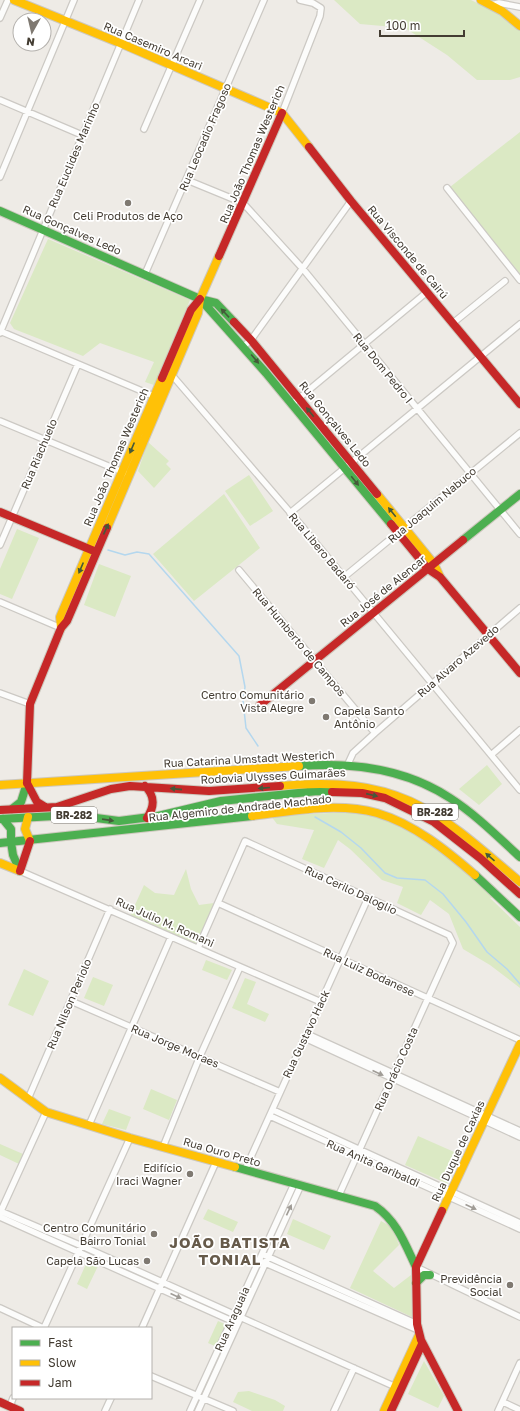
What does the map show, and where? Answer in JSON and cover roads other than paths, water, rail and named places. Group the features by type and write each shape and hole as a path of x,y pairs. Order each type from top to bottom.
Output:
{"main road":[{"name":"Rua Casemiro Arcari","path":"14,0 282,113"},
{"path":"481,0 491,5 520,26"},
{"name":"Rua Visconde de Cairú","path":"282,113 351,201 520,404"},
{"name":"Rua João Thomas Westerich","path":"27,783 30,704 61,628 67,621 78,585 92,550 184,336 198,313 200,299 282,113"},
{"name":"Rua Gonçalves Ledo","path":"0,211 200,299 216,303 250,340 292,404 345,469 372,501 401,530 520,673"},
{"name":"Rua Gonçalves Ledo","path":"200,299 244,346 299,398 379,496 401,530"},
{"path":"319,437 326,431"},
{"name":"Rua José de Alencar","path":"260,705 520,494"},
{"path":"372,501 379,496"},
{"path":"0,512 92,550"},
{"name":"Rua Catarina Umstadt Westerich","path":"0,785 308,765 347,766 381,770 424,783 461,806 520,857"},
{"name":"Rodovia Ulysses Guimarães","path":"0,810 58,806 112,789 145,786 208,791 331,782 373,786 404,797 439,814 463,832 520,882"},
{"path":"27,783 37,802 45,807"},
{"path":"12,810 21,802 27,783"},
{"path":"145,786 150,791 154,805 147,818"},
{"name":"Rodovia Ulysses Guimarães","path":"2,819 73,815 119,821 147,818 221,800 318,791 347,791 385,798 434,822 480,858 520,894"},
{"name":"Rua Algemiro de Andrade Machado","path":"0,844 326,808 364,811 387,816 429,838 454,857 520,917"},
{"path":"20,870 30,841 25,829 28,817"},
{"path":"2,819 11,829 11,842 20,870"},
{"name":"Rua Julio M. Romani","path":"0,863 20,870"},
{"name":"Rua Duque de Caxias","path":"416,1267 520,1044"},
{"name":"Rua Ouro Preto","path":"0,1078 46,1112 130,1138 297,1184 339,1194 375,1206 385,1211 391,1219 416,1267"},
{"path":"408,1251 413,1254 422,1252"},
{"path":"416,1267 418,1330 422,1344 458,1411"},
{"path":"416,1283 424,1276 430,1275"},
{"path":"391,1411 418,1330"},
{"path":"384,1411 422,1344"},
{"path":"0,1402 9,1409 20,1411"}],"street":[{"path":"0,18 8,0"},
{"path":"0,177 74,0"},
{"name":"Rua Euclides Marinho","path":"0,332 139,0"},
{"path":"144,129 200,0"},
{"name":"Rua Leocadio Fragoso","path":"145,274 264,0"},
{"name":"Rua João Thomas Westerich","path":"282,113 320,16 321,8 313,3 300,0"},
{"path":"491,5 499,4 520,7"},
{"path":"0,100 82,135"},
{"path":"187,180 243,203"},
{"path":"447,188 520,280"},
{"path":"244,346 303,269 351,201"},
{"name":"Rua Dom Pedro I","path":"243,203 303,269 416,410 520,534"},
{"path":"453,322 505,281"},
{"path":"292,404 427,292"},
{"path":"290,513 520,324"},
{"path":"0,332 157,398"},
{"name":"Rua Riachuelo","path":"0,545 78,364"},
{"name":"Rua Libero Badaró","path":"168,373 290,513 520,790"},
{"path":"0,421 126,473"},
{"name":"Rua Joaquim Nabuco","path":"344,577 469,473 520,433"},
{"name":"Rua Humberto de Campos","path":"239,570 375,733"},
{"path":"0,602 61,628"},
{"name":"Rua Alvaro Azevedo","path":"347,766 353,754 375,733 520,608"},
{"path":"0,692 30,704"},
{"path":"490,755 520,730"},
{"name":"Rua Cerilo Daloglio","path":"218,903 245,841 449,935 453,943"},
{"name":"Rua Julio M. Romani","path":"20,870 321,1002"},
{"name":"Rua Gustavo Hack","path":"245,1170 368,898"},
{"path":"198,948 218,903"},
{"name":"Rua Luiz Bodanese","path":"218,903 520,1040"},
{"name":"Rua Nilson Periolo","path":"28,1100 110,909"},
{"path":"89,1125 171,937"},
{"name":"Rua Orácio Costa","path":"339,1194 453,943"},
{"path":"163,1147 200,1056 240,967"},
{"name":"Rua Jorge Moraes","path":"71,1001 280,1092"},
{"path":"306,1036 519,1133"},
{"name":"Rua Anita Garibaldi","path":"272,1110 418,1176 449,1194 519,1225"},
{"path":"46,1112 0,1213 51,1236 108,1265 131,1272"},
{"name":"Rua Anita Garibaldi","path":"270,1116 414,1182 449,1194"},
{"path":"298,1129 301,1123"},
{"path":"323,1141 326,1134"},
{"path":"44,1327 80,1252 130,1138"},
{"path":"142,1327 216,1162"},
{"path":"391,1171 394,1165"},
{"path":"414,1182 418,1176"},
{"name":"Rua Araguaia","path":"198,1411 216,1372 237,1316 297,1184"},
{"path":"51,1236 82,1246 111,1259 131,1272 161,1286 190,1298 209,1303 398,1388"},
{"path":"263,1258 379,1310 418,1330"},
{"path":"108,1265 111,1259"},
{"path":"416,1267 520,1317"},
{"path":"190,1298 206,1309 232,1321 237,1316"},
{"path":"206,1309 209,1303"},
{"path":"0,1308 42,1327"},
{"name":"Rua Araguaia","path":"190,1411 232,1321"},
{"path":"218,1350 224,1352"},
{"path":"498,1411 520,1363"},
{"path":"210,1368 216,1372"},
{"path":"334,1411 354,1368"},
{"path":"152,1376 233,1411"},
{"path":"9,1409 13,1399"},
{"path":"105,1411 111,1399"},
{"path":"503,1402 520,1410"}],"waterway":[{"path":"108,550 125,555 137,552 149,554 239,656 245,687 243,701 246,728 258,746"},
{"path":"315,817 341,832 361,848 385,873 397,878 425,880 443,894 466,922 487,952 507,969 520,984"}],"place":[{"name":"Celi Produtos de Aço","path":"128,203"},
{"name":"Centro Comunitário Vista Alegre","path":"312,701"},
{"name":"Capela Santo Antônio","path":"326,717"},
{"name":"Edifício Iraci Wagner","path":"190,1174"},
{"name":"Centro Comunitário Bairro Tonial","path":"154,1234"},
{"name":"Capela São Lucas","path":"147,1261"},
{"name":"Previdência Social","path":"510,1285"}],"district":[{"name":"JOÃO BATISTA TONIAL","path":"230,1252"}]}
